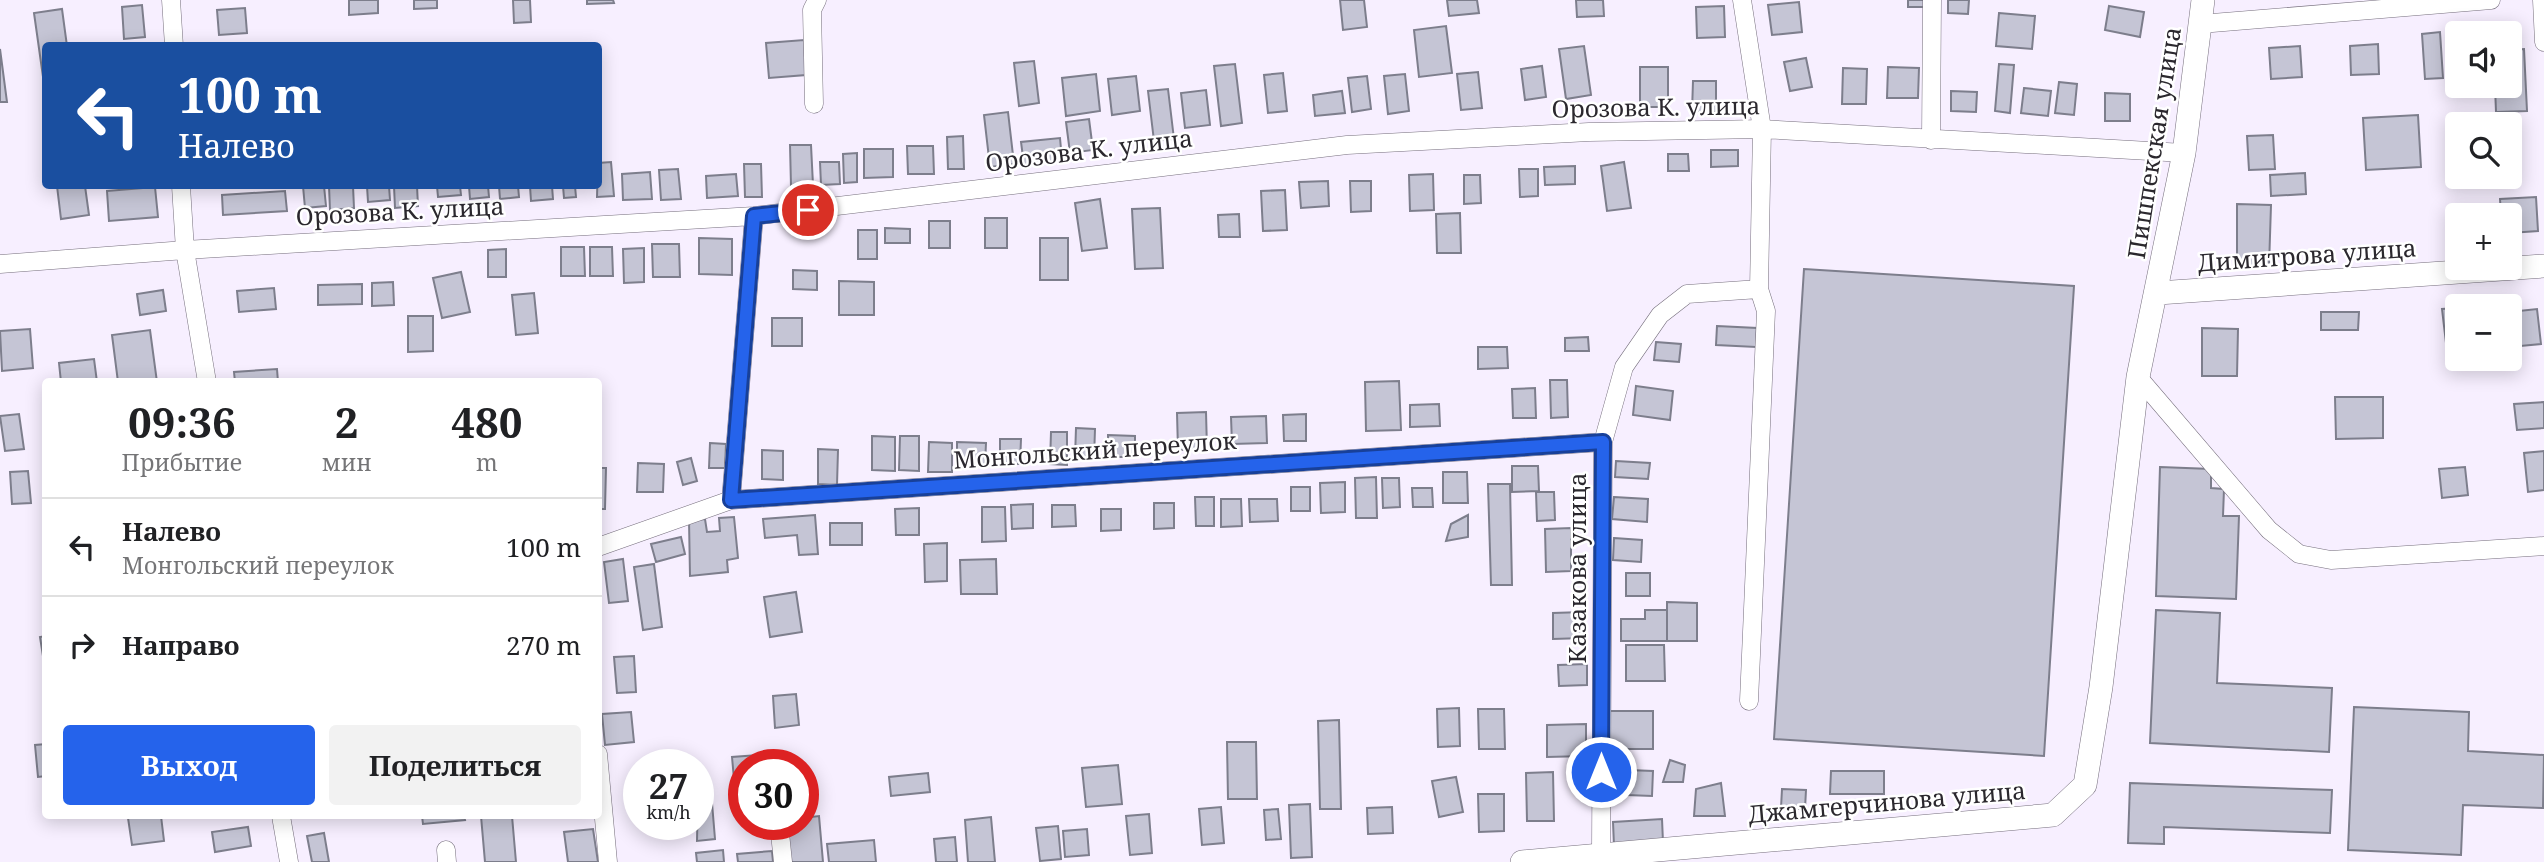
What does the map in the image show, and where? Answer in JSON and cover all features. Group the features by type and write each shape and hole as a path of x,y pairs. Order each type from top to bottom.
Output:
{"street":[{"path":"171,0 174,42"},
{"path":"814,104 812,10 817,0"},
{"path":"1742,0 1762,129 1759,289 1766,311 1749,701"},
{"path":"1931,140 1932,0"},
{"name":"Пишпекская улица","path":"2158,293 2184,153 2203,0"},
{"path":"2200,24 2491,0"},
{"path":"2542,0 2544,42"},
{"name":"Орозова К. улица","path":"0,264 185,250 754,216 1347,145 1590,132 1762,129 2184,153"},
{"path":"181,189 185,250 206,378"},
{"path":"731,500 754,216"},
{"name":"Димитрова улица","path":"2158,293 2544,265"},
{"name":"Казакова улица","path":"1601,854 1603,442 1625,367 1660,315 1686,295 1759,289"},
{"name":"Джамгерчинова улица","path":"1522,862 2053,815 2085,785 2101,687 2138,377 2158,293"},
{"path":"2138,377 2269,530 2299,554 2331,560 2544,547"},
{"name":"Монгольский переулок","path":"602,546 731,500 1603,442"},
{"path":"602,797 608,862"},
{"path":"282,819 289,862"},
{"path":"781,840 783,862"}],"building":[{"path":"349,0 378,0 378,13 349,15"},
{"path":"414,0 437,0 437,8 414,9"},
{"path":"513,0 530,0 531,22 514,23"},
{"path":"587,0 613,0 614,3 587,4"},
{"path":"1340,0 1364,0 1367,27 1343,30"},
{"path":"1447,0 1477,0 1479,13 1449,16"},
{"path":"1576,0 1603,0 1604,16 1577,17"},
{"path":"1908,0 1924,0 1924,7 1908,7"},
{"path":"1948,0 1969,0 1968,14 1948,13"},
{"path":"1799,2 1802,32 1772,35 1768,5"},
{"path":"142,5 145,37 124,39 122,7"},
{"path":"1724,6 1725,37 1697,38 1696,7"},
{"path":"2109,6 2144,12 2140,37 2105,30"},
{"path":"245,8 247,33 219,35 217,10"},
{"path":"62,9 66,42 42,42 42,70 34,13"},
{"path":"1999,13 2035,16 2032,49 1996,46"},
{"path":"1446,26 1452,73 1419,77 1414,30"},
{"path":"2440,32 2443,78 2425,79 2422,34"},
{"path":"804,40 806,75 769,78 766,43"},
{"path":"2378,44 2379,74 2351,75 2350,46"},
{"path":"1584,46 1591,95 1566,99 1559,49"},
{"path":"2300,46 2302,77 2271,79 2269,48"},
{"path":"0,49 7,102 0,102"},
{"path":"2522,49 2527,111 2496,112 2495,98 2522,98"},
{"path":"1806,58 1812,87 1790,91 1784,62"},
{"path":"1034,61 1039,103 1019,106 1014,63"},
{"path":"1235,64 1242,123 1221,126 1214,66"},
{"path":"1999,64 2014,65 2010,113 1995,111"},
{"path":"1542,66 1546,97 1525,100 1521,69"},
{"path":"1640,67 1668,67 1668,107 1640,107"},
{"path":"1888,67 1919,68 1918,98 1887,98"},
{"path":"1843,68 1867,69 1866,104 1842,104"},
{"path":"1478,72 1482,108 1461,110 1457,74"},
{"path":"1283,73 1287,111 1268,113 1264,75"},
{"path":"1096,74 1100,111 1066,116 1062,78"},
{"path":"1405,74 1409,111 1388,114 1384,76"},
{"path":"1136,76 1140,111 1112,115 1108,79"},
{"path":"1367,76 1371,109 1352,112 1348,78"},
{"path":"1693,81 1716,81 1716,112 1692,112"},
{"path":"2059,82 2077,84 2074,115 2055,113"},
{"path":"2024,88 2051,91 2048,116 2021,113"},
{"path":"1168,89 1174,139 1154,141 1148,91"},
{"path":"1206,90 1210,125 1185,128 1181,93"},
{"path":"1342,91 1345,113 1315,116 1313,95"},
{"path":"1951,91 1977,92 1976,112 1951,111"},
{"path":"2105,93 2130,94 2130,121 2105,121"},
{"path":"1008,112 1014,164 990,167 984,115"},
{"path":"2418,115 2421,167 2366,170 2363,118"},
{"path":"1089,119 1093,150 1070,153 1066,122"},
{"path":"2273,135 2275,169 2249,170 2247,136"},
{"path":"963,136 964,169 948,169 947,137"},
{"path":"1060,138 1062,160 1024,165 1021,142"},
{"path":"790,145 811,145 813,185 791,186"},
{"path":"907,146 933,146 934,174 908,174"},
{"path":"864,149 893,149 893,177 864,178"},
{"path":"1711,150 1738,150 1738,166 1711,167"},
{"path":"857,153 857,182 844,183 843,154"},
{"path":"1668,154 1688,154 1689,171 1668,171"},
{"path":"611,162 614,196 597,197 597,189 602,189 602,163"},
{"path":"820,162 839,162 840,184 821,185"},
{"path":"1624,162 1631,208 1607,211 1601,166"},
{"path":"744,164 761,164 762,197 745,197"},
{"path":"1575,166 1575,184 1545,185 1544,167"},
{"path":"678,169 681,199 661,200 659,170"},
{"path":"1519,169 1538,169 1538,196 1520,197"},
{"path":"650,172 652,199 623,200 622,174"},
{"path":"2305,173 2306,194 2271,196 2270,175"},
{"path":"736,174 738,196 707,198 706,176"},
{"path":"1433,174 1434,210 1410,211 1409,175"},
{"path":"1464,175 1480,175 1481,203 1464,204"},
{"path":"1328,181 1329,206 1301,208 1299,182"},
{"path":"1350,181 1371,181 1371,211 1351,212"},
{"path":"57,189 85,189 89,215 61,219"},
{"path":"155,189 158,217 109,221 107,191"},
{"path":"303,189 324,189 326,206 305,208"},
{"path":"329,189 353,189 354,208 330,210"},
{"path":"367,189 389,189 390,200 368,202"},
{"path":"394,189 417,189 418,206 395,208"},
{"path":"437,189 460,189 461,195 438,197"},
{"path":"469,189 488,189 489,197 470,199"},
{"path":"499,189 518,189 519,197 500,199"},
{"path":"530,189 552,189 553,199 531,201"},
{"path":"563,189 575,189 576,197 564,198"},
{"path":"1285,190 1287,230 1263,231 1261,191"},
{"path":"285,191 287,211 223,215 222,195"},
{"path":"2536,197 2538,231 2522,232 2522,203 2500,203 2500,199"},
{"path":"1100,199 1107,248 1082,251 1075,203"},
{"path":"2237,204 2271,205 2269,267 2237,265"},
{"path":"1160,208 1163,268 1135,269 1132,209"},
{"path":"1460,213 1461,253 1437,253 1436,214"},
{"path":"1239,214 1240,237 1219,237 1218,215"},
{"path":"985,218 1007,218 1007,248 985,248"},
{"path":"929,221 950,221 950,248 929,248"},
{"path":"885,228 910,229 910,243 885,243"},
{"path":"858,230 877,230 877,259 858,259"},
{"path":"699,238 732,239 732,275 699,274"},
{"path":"1040,238 1068,238 1068,280 1040,280"},
{"path":"652,244 679,244 680,277 653,277"},
{"path":"561,247 584,247 585,276 561,276"},
{"path":"590,247 612,247 613,276 590,276"},
{"path":"644,248 644,282 624,283 623,249"},
{"path":"506,249 506,277 488,277 488,250"},
{"path":"1804,269 2074,286 2044,756 1774,739"},
{"path":"793,270 817,271 817,290 793,289"},
{"path":"461,272 470,312 442,318 433,278"},
{"path":"839,281 874,282 874,315 839,315"},
{"path":"393,282 394,305 372,306 372,283"},
{"path":"362,284 362,304 318,305 318,285"},
{"path":"274,288 276,309 239,312 237,291"},
{"path":"163,290 166,311 140,315 137,294"},
{"path":"534,293 538,333 516,335 512,295"},
{"path":"2442,309 2445,309 2445,334"},
{"path":"2537,309 2541,344 2522,346 2522,311"},
{"path":"2321,312 2359,312 2358,330 2321,330"},
{"path":"408,316 433,316 433,351 408,352"},
{"path":"772,318 802,318 802,346 772,346"},
{"path":"1717,326 1757,328 1756,347 1716,345"},
{"path":"2202,328 2238,329 2237,376 2202,376"},
{"path":"30,329 33,368 2,371 0,331"},
{"path":"150,330 156,378 117,378 112,335"},
{"path":"1588,337 1589,351 1565,351 1565,338"},
{"path":"1656,342 1681,344 1679,362 1654,360"},
{"path":"1478,347 1507,347 1508,368 1478,369"},
{"path":"94,359 96,378 61,378 59,363"},
{"path":"277,369 278,378 235,378 234,372"},
{"path":"1550,380 1567,380 1568,417 1551,418"},
{"path":"1399,381 1401,430 1366,431 1365,382"},
{"path":"1636,386 1673,391 1670,420 1633,415"},
{"path":"1535,388 1536,418 1513,418 1512,389"},
{"path":"2335,397 2383,397 2383,438 2336,439"},
{"path":"2544,402 2544,428 2517,430 2514,404"},
{"path":"1439,404 1440,426 1410,427 1410,405"},
{"path":"1206,412 1207,449 1178,450 1177,413"},
{"path":"19,414 24,449 5,451 0,416"},
{"path":"1306,414 1306,441 1284,441 1283,415"},
{"path":"1266,416 1267,443 1232,444 1231,417"},
{"path":"1076,428 1095,429 1094,459 1075,458"},
{"path":"1051,432 1067,432 1067,465 1050,464"},
{"path":"1108,435 1135,436 1135,457 1108,457"},
{"path":"872,436 895,437 895,471 872,470"},
{"path":"900,436 919,436 919,471 899,470"},
{"path":"1000,439 1021,439 1020,464 1000,464"},
{"path":"929,442 952,443 952,472 928,472"},
{"path":"957,442 986,443 985,466 957,465"},
{"path":"710,443 726,444 725,468 709,468"},
{"path":"818,449 838,450 837,485 818,484"},
{"path":"762,450 783,451 783,480 762,479"},
{"path":"2544,451 2544,490 2528,492 2524,453"},
{"path":"691,458 697,481 683,485 677,462"},
{"path":"1616,461 1650,463 1648,479 1615,477"},
{"path":"638,463 664,464 663,492 637,492"},
{"path":"1512,466 1538,466 1539,491 1512,492"},
{"path":"2160,467 2211,469 2211,488 2224,489 2223,516 2239,516 2236,599 2156,596"},
{"path":"2465,467 2468,495 2442,498 2439,469"},
{"path":"602,468 606,468 605,509 602,509"},
{"path":"28,471 31,503 12,504 10,472"},
{"path":"1443,472 1467,472 1468,503 1443,503"},
{"path":"1376,477 1377,518 1356,518 1355,478"},
{"path":"1382,478 1399,478 1400,507 1383,508"},
{"path":"1345,482 1345,512 1321,513 1320,483"},
{"path":"1488,484 1510,484 1512,585 1491,585"},
{"path":"1291,487 1310,487 1310,511 1291,511"},
{"path":"1412,488 1432,488 1433,507 1413,507"},
{"path":"1536,492 1554,492 1555,520 1537,521"},
{"path":"1195,497 1214,497 1214,526 1196,526"},
{"path":"1614,497 1648,499 1647,522 1612,519"},
{"path":"1221,499 1241,499 1242,526 1221,527"},
{"path":"1249,499 1277,499 1278,521 1250,522"},
{"path":"1154,503 1174,503 1174,528 1154,529"},
{"path":"1033,504 1033,528 1012,529 1011,505"},
{"path":"1052,505 1075,505 1076,526 1052,527"},
{"path":"982,507 1005,507 1006,541 982,542"},
{"path":"919,508 919,535 896,535 895,509"},
{"path":"1101,509 1121,509 1121,530 1101,531"},
{"path":"815,515 818,554 799,555 797,535 765,538 763,519"},
{"path":"1468,515 1468,537 1446,541 1451,524"},
{"path":"734,517 738,558 727,560 728,572 690,576 689,520 705,519 707,532 720,531 719,518"},
{"path":"830,523 862,523 862,545 830,545"},
{"path":"1571,528 1571,571 1546,572 1545,529"},
{"path":"681,537 685,554 656,562 651,544"},
{"path":"1614,538 1642,540 1641,562 1613,560"},
{"path":"947,543 947,581 925,582 924,544"},
{"path":"623,559 628,601 609,603 604,562"},
{"path":"996,559 997,594 961,594 960,560"},
{"path":"654,564 662,627 643,630 634,567"},
{"path":"1626,573 1650,573 1650,596 1626,596"},
{"path":"796,592 802,632 770,637 764,597"},
{"path":"1667,602 1697,603 1697,641 1667,641"},
{"path":"1645,610 1667,610 1667,641 1621,641 1621,619 1645,619"},
{"path":"2156,610 2220,613 2217,683 2332,688 2329,752 2150,743"},
{"path":"1583,612 1584,638 1553,639 1553,613"},
{"path":"1626,645 1664,645 1665,681 1626,681"},
{"path":"634,656 636,692 617,693 614,657"},
{"path":"1587,664 1587,685 1559,686 1558,665"},
{"path":"796,694 799,725 775,728 773,696"},
{"path":"2354,707 2469,712 2468,751 2544,755 2543,808 2463,805 2461,855 2348,850"},
{"path":"1459,708 1460,746 1438,747 1437,709"},
{"path":"1478,709 1504,709 1505,749 1479,749"},
{"path":"1610,711 1653,711 1653,749 1610,749"},
{"path":"631,712 634,742 605,745 602,714"},
{"path":"1339,720 1341,809 1320,809 1318,721"},
{"path":"1586,724 1586,756 1547,757 1547,725"},
{"path":"1227,742 1256,742 1257,799 1228,799"},
{"path":"42,744 42,776 38,777 35,745"},
{"path":"1670,760 1685,765 1683,782 1663,782"},
{"path":"1118,765 1122,804 1086,807 1082,768"},
{"path":"1628,770 1653,771 1652,796 1627,795"},
{"path":"1831,771 1884,771 1884,794 1830,794"},
{"path":"1553,772 1554,821 1527,821 1526,773"},
{"path":"928,773 930,792 891,796 889,777"},
{"path":"1456,777 1463,812 1439,817 1432,781"},
{"path":"1721,783 1725,816 1694,816 1696,789"},
{"path":"2130,783 2332,790 2330,833 2164,827 2164,844 2128,843"},
{"path":"1782,789 1806,790 1805,809 1781,808"},
{"path":"1478,794 1504,794 1504,831 1479,832"},
{"path":"1310,804 1312,857 1291,858 1289,805"},
{"path":"1221,807 1224,843 1202,845 1199,809"},
{"path":"1392,807 1393,833 1368,834 1367,808"},
{"path":"1278,809 1281,839 1266,840 1264,810"},
{"path":"1149,814 1152,853 1130,855 1126,816"},
{"path":"819,816 823,862 790,862 788,840 819,840"},
{"path":"991,817 995,862 968,862 965,820"},
{"path":"128,819 161,819 164,841 132,845"},
{"path":"422,819 465,820 423,824"},
{"path":"481,819 512,819 516,862 485,862"},
{"path":"1662,819 1663,842 1614,846 1613,822"},
{"path":"1058,826 1061,859 1040,861 1036,828"},
{"path":"248,827 251,846 215,852 212,832"},
{"path":"593,829 598,862 568,862 564,832"},
{"path":"1087,829 1089,855 1065,857 1063,831"},
{"path":"324,833 329,862 312,862 307,836"},
{"path":"955,837 957,862 936,862 934,839"},
{"path":"874,840 876,862 829,862 827,844"},
{"path":"723,850 724,862 697,862 696,853"},
{"path":"772,851 773,862 738,862 737,854"}],"route":[{"path":"808,210 754,216 731,500 1603,442 1601,772"}]}
